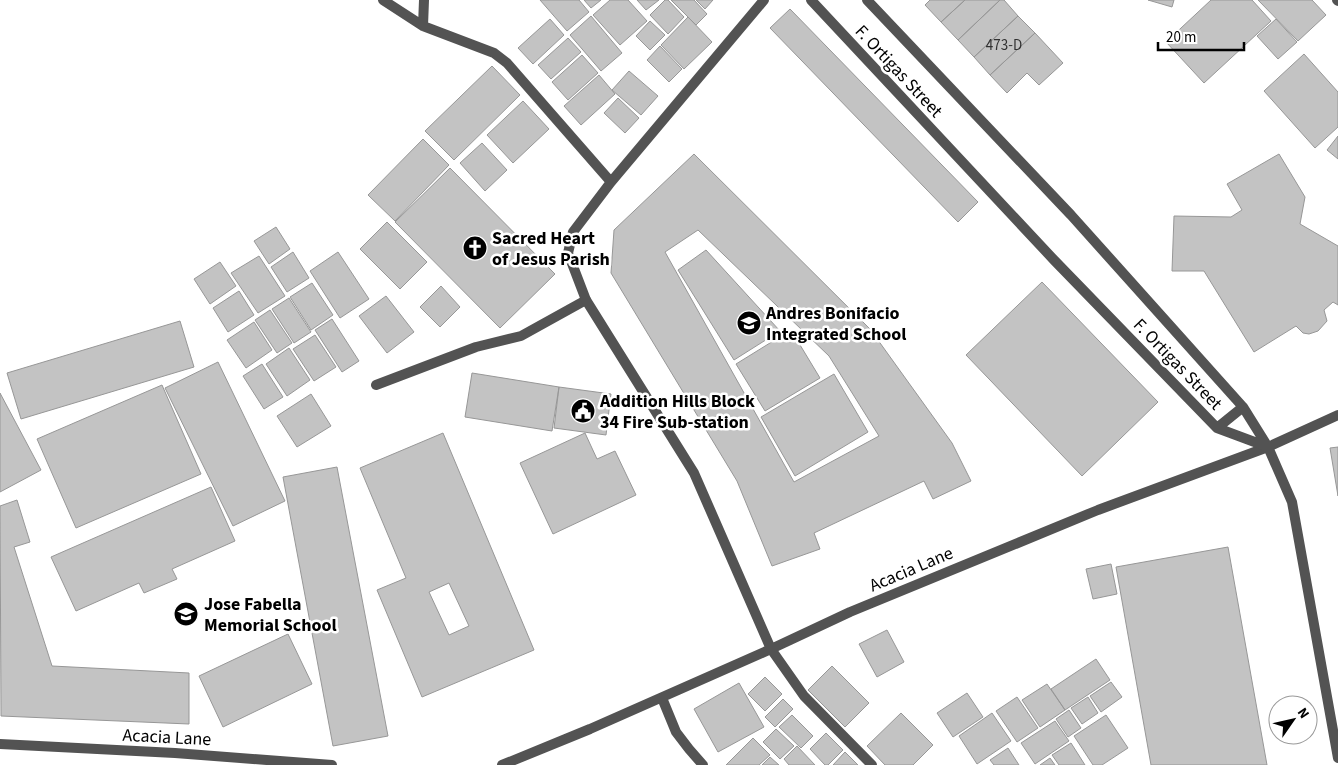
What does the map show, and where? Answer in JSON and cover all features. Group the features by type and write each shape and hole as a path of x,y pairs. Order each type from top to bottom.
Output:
{"street":[{"path":"383,0 423,26 494,53 507,63 611,182"},
{"path":"423,26 424,0"},
{"path":"764,0 611,182 574,232 568,253 586,300 694,473 771,649 804,696 872,765"},
{"name":"F. Ortigas Street","path":"810,0 1054,260 1217,428 1268,447"},
{"name":"F. Ortigas Street","path":"867,0 1071,215 1242,407 1268,447"},
{"path":"376,385 476,348 520,336 586,300"},
{"path":"1217,428 1242,407"},
{"name":"Acacia Lane","path":"506,765 662,698 850,612 1098,510 1268,447 1338,415"},
{"path":"1268,447 1292,502 1338,758"},
{"path":"662,698 676,732 703,765"},
{"name":"Acacia Lane","path":"0,744 176,753 332,765"}],"building":[{"path":"540,0 579,0 589,12 567,31"},
{"path":"584,0 601,0 591,8"},
{"path":"610,0 628,0 647,21 620,45 593,15"},
{"path":"637,0 659,0 646,10"},
{"path":"665,0 668,0 684,17 668,34 650,15"},
{"path":"671,0 694,0 707,14 696,25"},
{"path":"696,0 713,0 705,9"},
{"path":"930,0 965,0 941,22 925,5"},
{"path":"965,0 1000,0 958,40 941,22"},
{"path":"1000,0 1004,0 1018,16 974,57 958,40"},
{"path":"1148,0 1174,0 1172,7"},
{"path":"1211,0 1252,0 1271,21 1204,83 1166,42"},
{"path":"1258,0 1312,0 1326,15 1298,41"},
{"path":"790,9 978,202 958,222 770,28"},
{"path":"591,16 622,53 601,71 570,35"},
{"path":"1018,16 1035,33 990,75 974,57"},
{"path":"688,17 712,42 684,69 661,45"},
{"path":"550,19 564,35 533,64 518,48"},
{"path":"1276,19 1297,42 1278,59 1257,36"},
{"path":"650,21 665,35 650,50 636,36"},
{"path":"1035,33 1063,63 1039,85 1027,73 1007,93 990,75"},
{"path":"568,38 581,52 551,79 538,65"},
{"path":"660,46 682,69 669,82 647,60"},
{"path":"1304,54 1338,92 1338,127 1315,148 1264,91"},
{"path":"582,55 598,73 568,100 552,82"},
{"path":"492,66 520,95 454,160 425,131"},
{"path":"629,71 658,96 641,115 612,90"},
{"path":"599,75 615,94 581,125 564,106"},
{"path":"618,98 639,118 625,133 604,113"},
{"path":"523,101 549,129 513,163 487,135"},
{"path":"1338,136 1338,159 1327,150"},
{"path":"423,139 449,165 395,221 368,195"},
{"path":"482,143 507,170 485,191 460,163"},
{"path":"694,154 870,329 952,443 971,481 933,499 924,481 814,533 820,549 772,566 737,481 611,273 614,230","holes":["698,230 829,356 879,436 794,482 665,252"]},
{"path":"1279,154 1305,197 1300,224 1338,246 1338,305 1333,302 1324,310 1327,321 1318,331 1309,334 1303,333 1296,326 1254,352 1204,271 1172,271 1174,216 1231,217 1242,210 1227,184"},
{"name":"Sacred Heart of Jesus Parish","path":"450,168 555,274 500,328 395,222"},
{"path":"387,222 427,262 400,289 360,249"},
{"path":"276,227 290,249 269,264 254,241"},
{"path":"706,250 780,331 734,360 678,270"},
{"path":"293,252 309,278 287,292 271,267"},
{"path":"338,252 369,299 340,318 310,271"},
{"path":"259,256 285,296 258,313 231,273"},
{"path":"220,262 236,286 210,304 194,279"},
{"path":"1042,282 1158,402 1082,476 966,355"},
{"path":"312,283 333,315 311,330 290,297"},
{"path":"441,286 460,307 440,327 420,307"},
{"path":"239,291 254,315 228,332 213,308"},
{"path":"386,296 414,332 387,353 359,316"},
{"path":"289,298 311,332 294,343 272,309"},
{"path":"270,310 292,343 277,353 255,320"},
{"path":"332,319 359,361 342,372 315,330"},
{"path":"180,321 194,367 21,419 7,373"},
{"path":"254,322 272,350 246,368 227,340"},
{"path":"791,330 820,378 765,411 736,364"},
{"path":"315,335 336,367 314,381 293,349"},
{"path":"289,348 310,380 287,396 266,364"},
{"path":"218,362 285,501 233,526 165,388"},
{"path":"262,364 283,397 264,409 243,376"},
{"path":"472,373 559,387 552,431 465,417"},
{"path":"834,374 868,432 795,476 761,417"},
{"path":"162,385 201,474 76,528 37,439"},
{"name":"Addition Hills Block 34 Fire Sub-station","path":"559,387 611,394 606,435 554,428"},
{"path":"0,393 41,470 0,492"},
{"path":"311,394 331,426 297,447 277,416"},
{"path":"443,433 534,650 422,697 377,590 406,578 360,468","holes":["449,583 469,626 449,635 429,592"]},
{"path":"585,433 597,459 615,451 636,495 553,534 520,463"},
{"path":"1338,447 1338,496 1330,448"},
{"path":"337,467 388,736 333,746 283,477"},
{"path":"211,487 235,541 172,569 177,579 144,593 139,583 76,611 51,557"},
{"path":"17,500 30,542 14,547 52,666 189,673 189,724 1,716 0,506"},
{"path":"1228,547 1267,765 1151,765 1116,567"},
{"path":"1111,564 1117,594 1093,599 1086,569"},
{"path":"887,630 904,662 877,677 859,644"},
{"path":"288,634 312,684 223,727 199,676"},
{"path":"1096,659 1110,680 1065,710 1051,689"},
{"path":"832,666 869,703 845,727 808,690"},
{"path":"765,677 782,694 765,711 748,694"},
{"path":"1111,682 1122,697 1101,712 1090,696"},
{"path":"739,683 764,727 718,752 694,709"},
{"path":"1047,684 1065,710 1040,727 1022,700"},
{"path":"967,693 983,717 953,737 937,713"},
{"path":"1017,697 1038,728 1017,742 996,711"},
{"path":"1088,697 1098,713 1082,724 1071,708"},
{"path":"783,699 793,709 775,727 765,717"},
{"path":"1069,710 1081,728 1068,737 1056,719"},
{"path":"901,713 933,745 913,765 885,765 867,746"},
{"path":"992,713 1011,741 977,764 959,736"},
{"path":"792,715 813,736 801,748 779,727"},
{"path":"1106,715 1128,748 1102,765 1093,765 1074,736"},
{"path":"1055,721 1069,741 1035,764 1021,743"},
{"path":"776,729 794,746 780,759 763,742"},
{"path":"826,733 843,750 828,765 825,765 810,749"},
{"path":"753,738 770,755 759,765 726,765"},
{"path":"1071,743 1085,765 1059,765 1052,755"},
{"path":"797,746 815,765 789,765 784,759"},
{"path":"1008,748 1019,765 994,765 990,760"},
{"path":"845,752 858,765 833,765"},
{"path":"770,757 779,765 762,765"},
{"path":"1050,758 1055,765 1040,765"}],"place":[{"name":"Sacred Heart of Jesus Parish","path":"475,248"},
{"name":"Andres Bonifacio Integrated School","path":"749,323"},
{"name":"Addition Hills Block 34 Fire Sub-station","path":"583,411"},
{"name":"Jose Fabella Memorial School","path":"186,614"}]}
